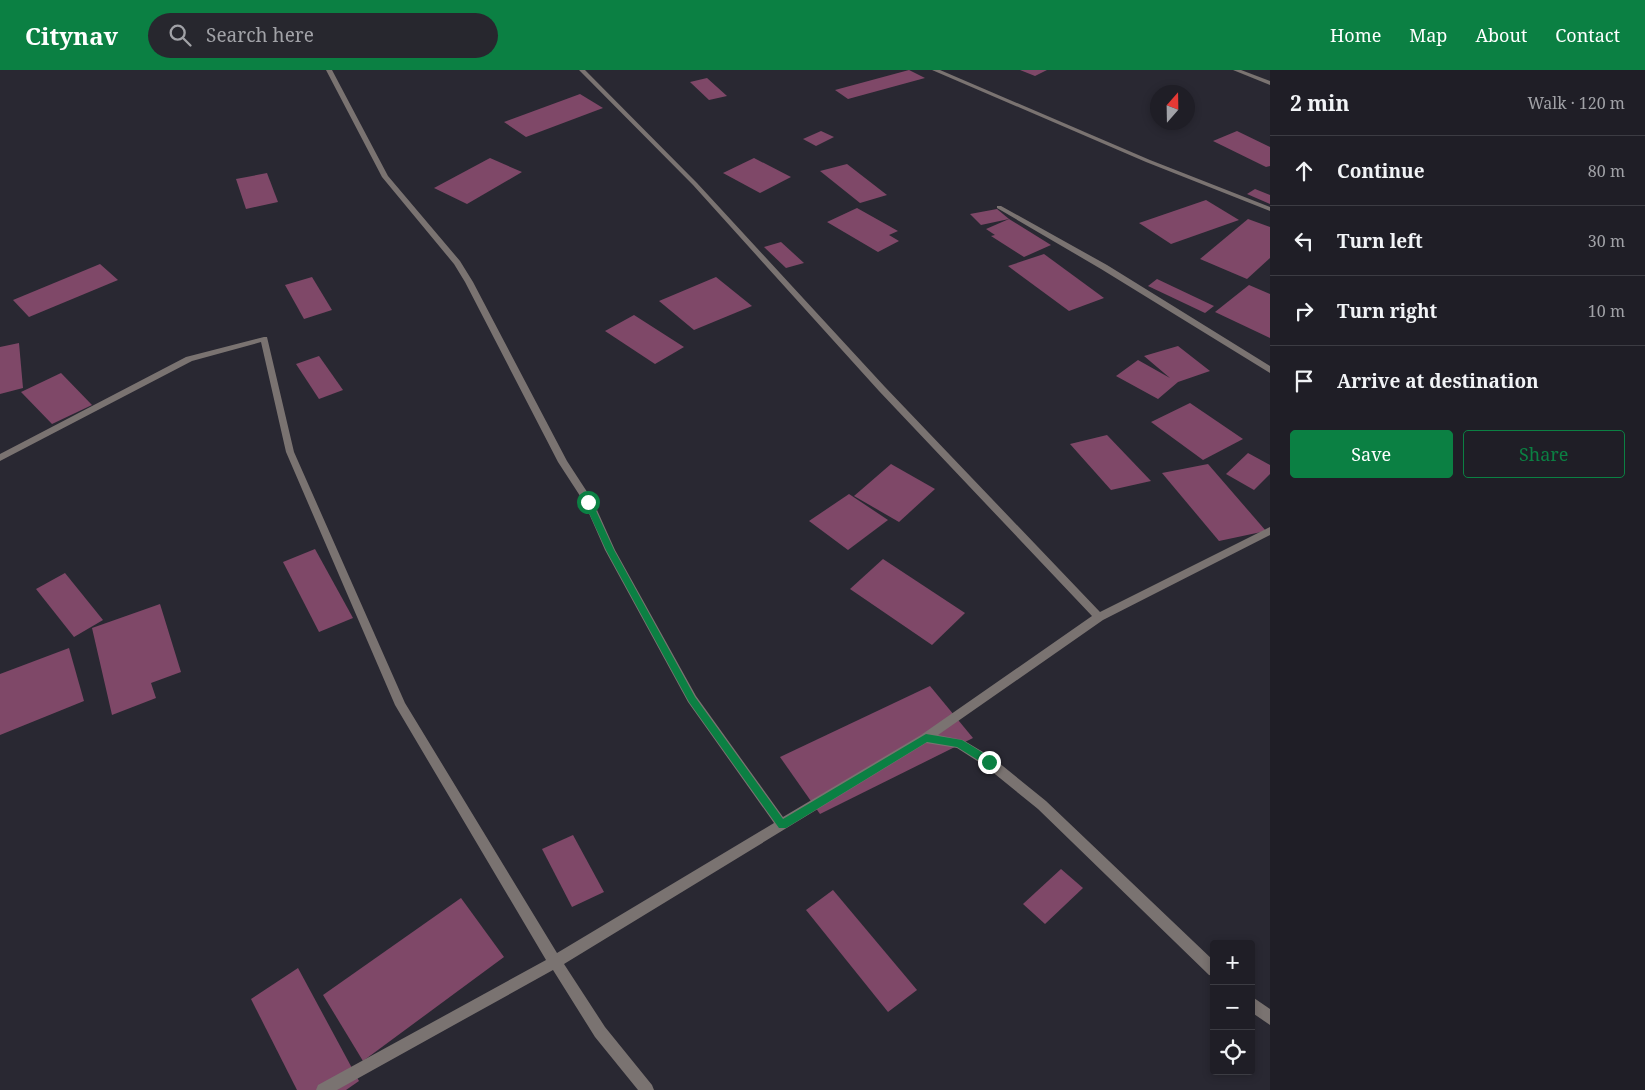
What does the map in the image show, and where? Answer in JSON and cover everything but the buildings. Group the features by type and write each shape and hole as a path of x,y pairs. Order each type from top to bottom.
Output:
{"street":[{"path":"329,70 385,177 458,263 469,282 563,462 588,502 610,550 692,699 782,825"},
{"path":"582,70 702,191 882,389 1099,617"},
{"path":"935,70 1148,161 1270,209"},
{"path":"1236,70 1270,83"},
{"path":"999,207 1104,267 1270,370"},
{"path":"0,458 188,359 264,339 290,452 401,705 555,962 600,1032 648,1090"},
{"path":"323,1090 555,962 926,738 1099,617 1270,532"},
{"path":"926,738 959,743 989,762 1042,805 1210,966"},
{"path":"1255,1006 1270,1018"}],"route":[{"path":"588,502 610,550 692,699 782,825 926,738 959,743 989,762"}]}
